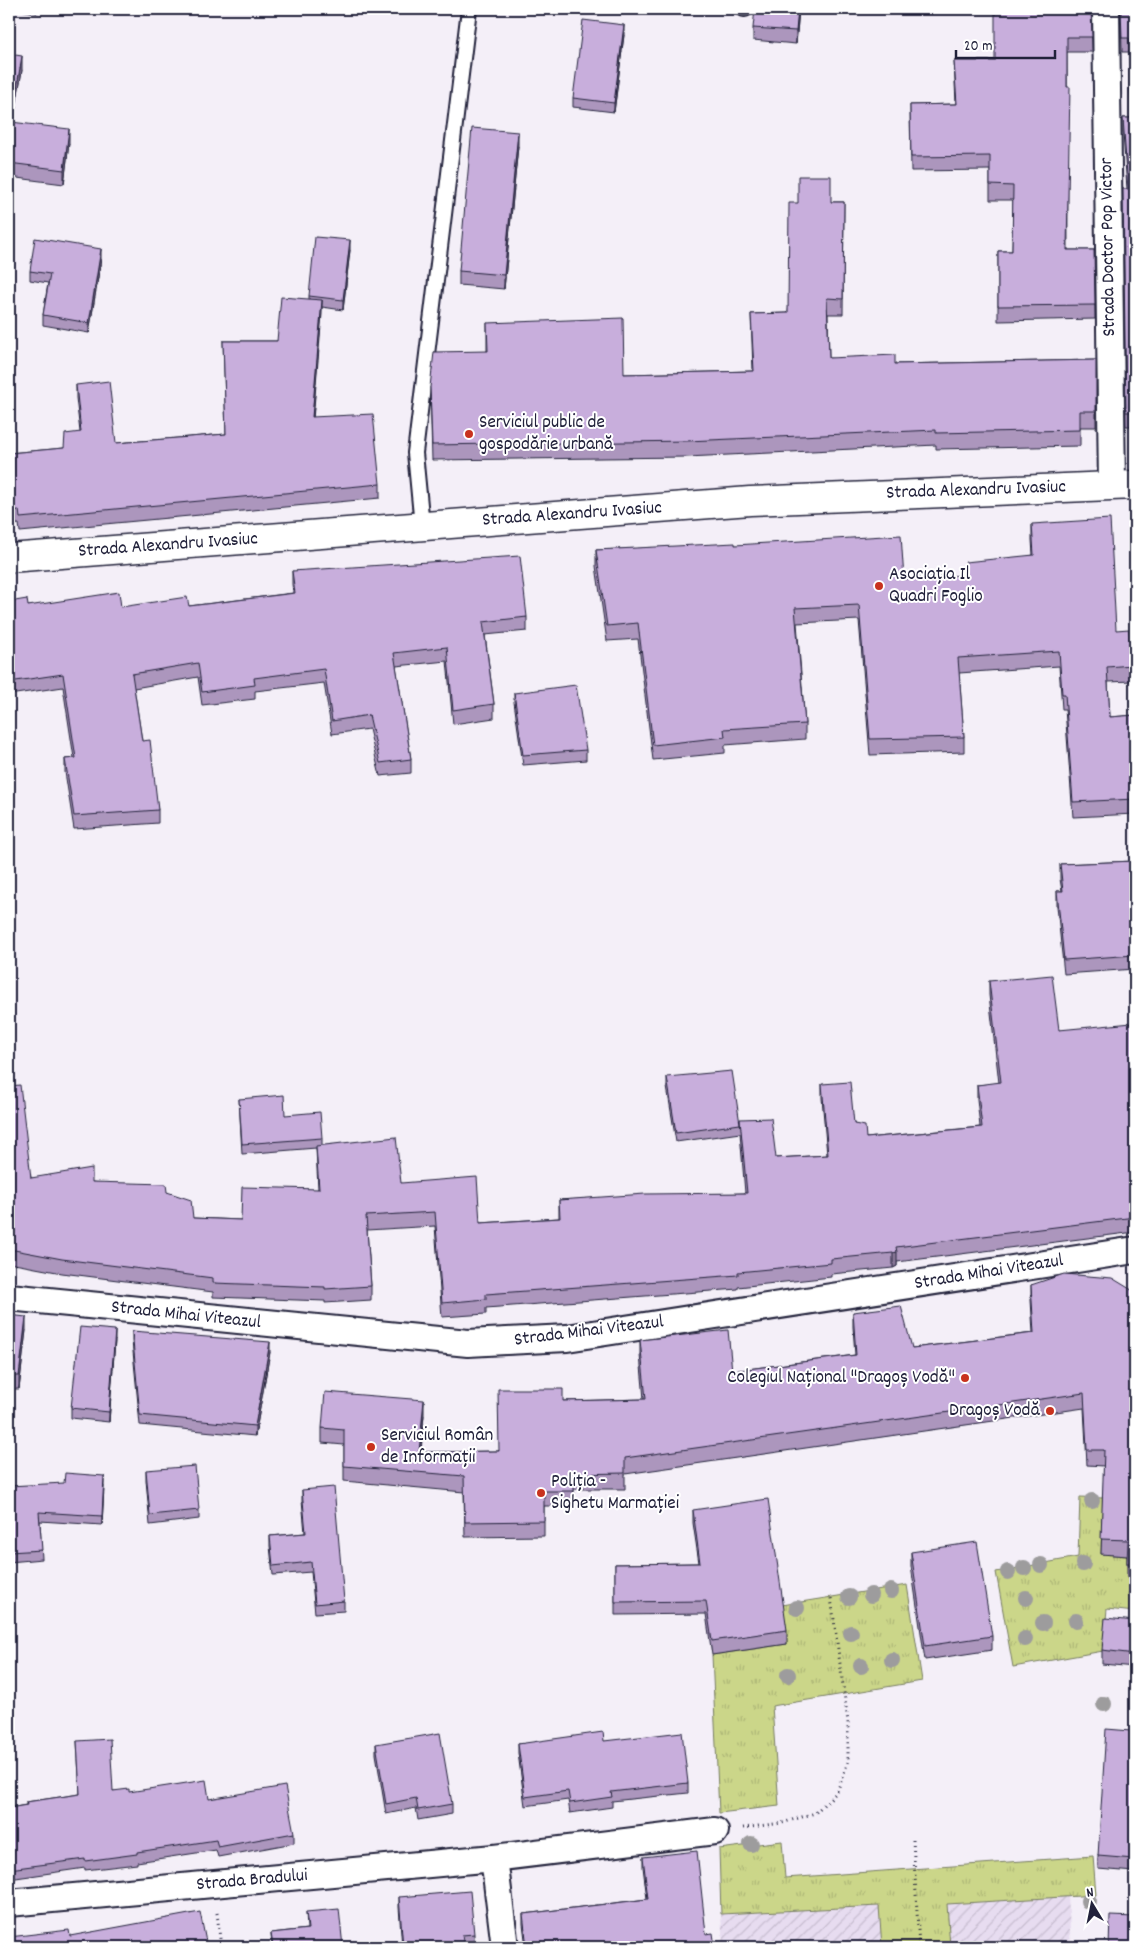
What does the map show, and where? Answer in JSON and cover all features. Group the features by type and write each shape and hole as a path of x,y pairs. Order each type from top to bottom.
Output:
{"main road":[{"name":"Strada Alexandru Ivasiuc","path":"9,558 750,501 1123,486"}],"street":[{"name":"Strada Doctor Pop Victor","path":"1106,9 1123,486"},
{"name":"Strada Mihai Viteazul","path":"9,1297 458,1342 498,1342 567,1338 1135,1250"},
{"name":"Strada Bradului","path":"9,1903 494,1858 715,1831"},
{"path":"494,1858 506,1947"}],"lane":[{"path":"422,526 415,453 469,9"}],"path":[{"path":"715,1831 782,1823 814,1813 837,1792 848,1762 848,1722 831,1598"},
{"path":"913,1840 919,1947"}],"shaded area":[{"path":"1068,1896 1071,1947 950,1947 947,1904"},
{"path":"880,1906 882,1947 723,1947 721,1914"}],"green space":[{"path":"1080,1497 1103,1498 1101,1554 1128,1556 1135,1579 1135,1612 1107,1609 1103,1651 1013,1667 996,1572 1078,1557"},
{"path":"907,1585 922,1681 772,1706 779,1806 719,1813 712,1655 787,1644 782,1605"},
{"path":"782,1841 785,1878 1093,1856 1096,1895 947,1904 950,1947 882,1947 879,1906 721,1914 719,1849"}],"building":[{"path":"755,9 798,9 796,31 753,28"},
{"path":"995,9 1091,9 1092,37 1067,37 1067,87 1070,87 1067,250 1094,250 1095,305 998,306 998,251 1012,251 1013,186 990,185 990,156 911,157 910,105 957,104 954,61 995,61"},
{"path":"1121,9 1135,9 1135,412 1126,412 1123,189 1128,189 1123,118 1131,118 1129,38 1122,38"},
{"path":"583,20 624,25 614,103 573,98"},
{"path":"9,54 22,56 11,122 69,129 64,170 9,163"},
{"path":"472,128 518,132 504,275 459,271"},
{"path":"798,176 831,176 831,202 844,202 843,299 827,298 829,358 895,355 895,364 1096,360 1096,411 1080,411 1080,430 936,433 936,430 687,441 432,445 430,387 434,352 488,351 487,323 623,318 624,374 754,371 751,314 788,313 789,203 798,203"},
{"path":"315,237 350,240 343,300 309,296"},
{"path":"35,238 101,249 89,323 43,315 50,274 30,271"},
{"path":"281,297 322,300 312,417 373,414 380,484 20,518 19,510 9,511 9,453 64,448 65,434 81,432 76,385 109,381 116,443 226,434 223,341 277,341"},
{"path":"1110,519 1116,630 1129,629 1132,665 1107,667 1110,717 1135,715 1135,799 1073,802 1065,694 1062,694 1059,651 958,658 964,737 870,739 859,605 795,608 805,724 724,729 725,737 653,745 638,623 607,626 596,550 735,543 735,545 901,535 904,579 965,575 965,562 1034,555 1032,524"},
{"path":"520,556 527,617 483,622 494,704 453,710 447,647 394,653 411,759 380,763 369,715 332,721 324,669 254,678 255,685 202,692 198,663 132,674 142,741 150,740 158,810 74,816 65,759 76,758 63,674 9,682 9,602 27,599 28,606 119,592 121,607 187,597 189,606 295,593 292,571"},
{"path":"576,685 586,750 523,755 514,693"},
{"path":"1135,861 1135,955 1064,960 1057,891 1063,891 1060,864"},
{"path":"1052,975 1059,1030 1132,1023 1135,1079 1135,1217 896,1247 897,1252 893,1253 831,1259 831,1263 738,1272 738,1275 486,1294 486,1299 442,1303 435,1212 366,1216 371,1286 325,1289 325,1287 213,1283 213,1278 62,1259 9,1249 9,1086 20,1085 31,1178 92,1168 92,1182 166,1184 167,1192 191,1200 193,1218 241,1220 242,1187 319,1189 316,1146 396,1137 401,1183 477,1177 480,1223 560,1218 559,1200 645,1194 747,1193 740,1119 771,1118 776,1158 828,1155 822,1084 850,1082 854,1124 865,1126 866,1138 982,1127 977,1085 1001,1082 989,981"},
{"path":"732,1071 740,1124 676,1133 667,1077"},
{"path":"284,1095 285,1115 320,1112 322,1138 242,1144 239,1099"},
{"path":"1064,1274 1112,1278 1135,1292 1135,1563 1127,1563 1128,1540 1101,1539 1104,1450 1087,1450 1084,1393 625,1458 625,1473 574,1474 574,1491 544,1491 544,1521 465,1522 464,1476 344,1466 344,1430 322,1428 325,1392 424,1400 419,1452 499,1451 498,1389 563,1389 563,1401 646,1399 640,1340 728,1330 732,1371 856,1355 853,1312 901,1306 912,1348 1034,1333 1031,1285"},
{"path":"9,1315 26,1317 19,1376 9,1376"},
{"path":"80,1327 115,1330 109,1412 71,1408"},
{"path":"132,1331 270,1342 255,1426 140,1415"},
{"path":"195,1466 199,1510 150,1515 146,1470"},
{"path":"65,1473 104,1476 102,1516 39,1512 42,1550 9,1552 9,1486 64,1483"},
{"path":"334,1487 344,1601 315,1604 311,1562 273,1566 270,1536 306,1533 302,1490"},
{"path":"768,1499 787,1630 712,1641 706,1601 615,1602 615,1564 700,1563 693,1510"},
{"path":"977,1542 992,1636 925,1646 911,1552"},
{"path":"1105,1618 1135,1621 1135,1654 1102,1650"},
{"path":"1135,1688 1134,1859 1098,1856 1106,1729 1131,1731"},
{"path":"603,1732 604,1741 682,1732 688,1783 611,1792 612,1797 570,1803 568,1791 525,1797 518,1744"},
{"path":"440,1733 452,1804 418,1810 416,1798 386,1804 376,1744"},
{"path":"110,1739 113,1791 129,1789 129,1792 206,1780 209,1799 285,1786 294,1833 218,1847 216,1840 137,1852 137,1854 9,1869 9,1808 27,1805 26,1802 80,1794 77,1741"},
{"path":"697,1851 706,1934 713,1933 715,1947 527,1947 523,1914 648,1899 643,1857"},
{"path":"470,1891 474,1934 462,1935 464,1947 403,1947 399,1897"},
{"path":"339,1909 343,1947 273,1947 271,1933 308,1929 306,1912"},
{"path":"200,1912 207,1947 9,1947 9,1937 69,1930 70,1936"},
{"path":"1110,1916 1135,1917 1135,1947 1109,1947"}],"place":[{"name":"Serviciul public de gospodărie urbană","path":"469,434"},
{"name":"Asociația Il Quadri Foglio","path":"879,586"},
{"name":"Colegiul Național \"Dragoș Vodă\"","path":"965,1378"},
{"name":"Dragoș Vodă","path":"1050,1411"},
{"name":"Serviciul Român de Informații","path":"371,1447"},
{"name":"Poliția - Sighetu Marmației","path":"541,1493"}]}
